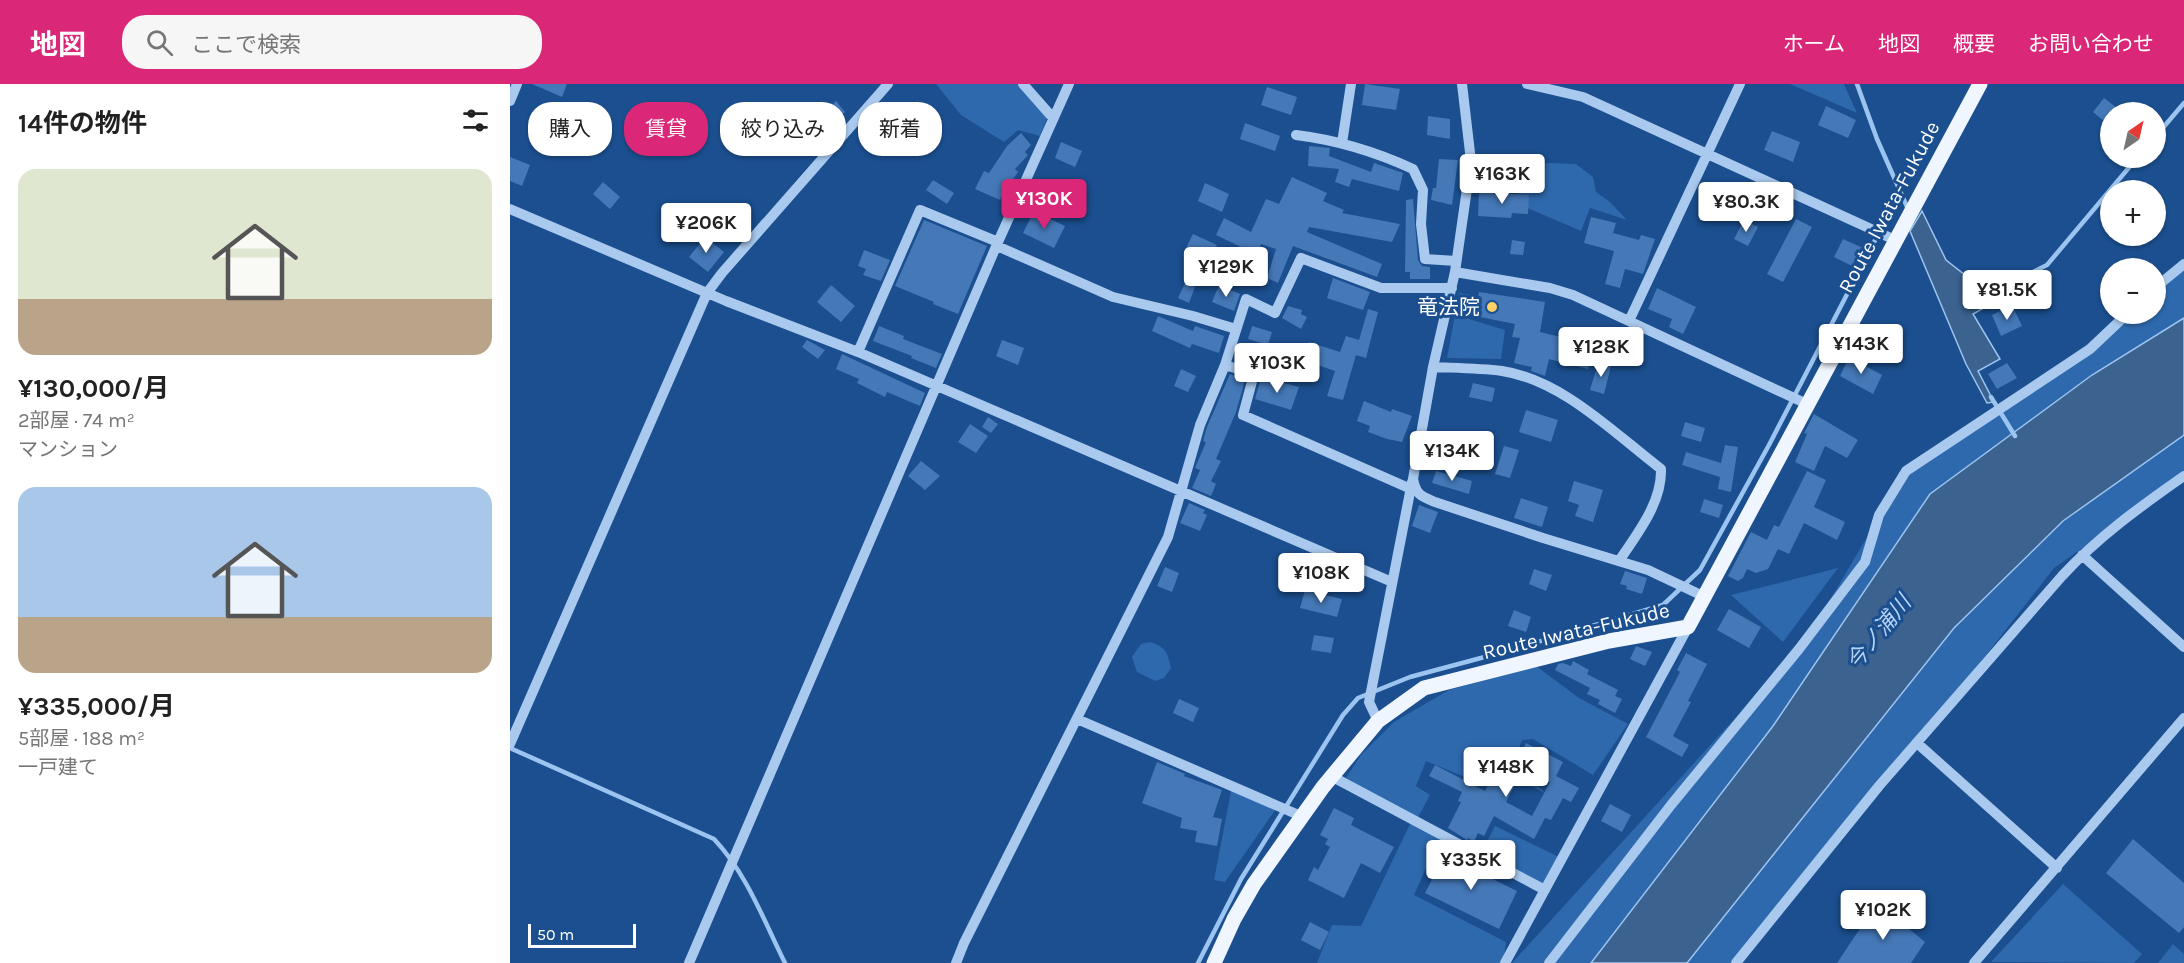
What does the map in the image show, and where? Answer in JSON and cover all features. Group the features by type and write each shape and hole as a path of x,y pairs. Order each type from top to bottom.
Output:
{"main road":[{"name":"Route Iwata-Fukude","path":"1214,963 1234,919 1254,884 1331,776 1378,721 1424,687 1610,641 1688,627 1980,84"}],"street":[{"path":"510,101 517,84"},
{"path":"510,744 707,293 888,84"},
{"path":"1023,84 1053,118"},
{"path":"688,963 1069,84"},
{"path":"1342,143 1351,84"},
{"path":"1378,721 1369,702 1433,367 1456,267 1471,160 1462,84"},
{"path":"1527,84 1583,97 1895,240"},
{"path":"1629,321 1740,84"},
{"path":"1296,135 1342,143 1379,155 1413,170 1423,190 1421,224 1425,259 1572,295 1807,404"},
{"path":"510,209 707,293 858,352 1392,582"},
{"path":"858,352 920,210 1113,297 1236,329"},
{"path":"956,963 1168,537 1200,424 1225,366 1246,300 1275,313 1301,258 1381,288 1452,288"},
{"path":"2166,278 2184,264"},
{"path":"1549,963 1671,805 1799,649 1865,562 1879,515 1906,471 2090,349 2116,324"},
{"path":"1225,366 1254,374 1243,415 1412,484 1421,496 1435,502 1648,570 1703,596"},
{"path":"1433,367 1503,372 1546,385 1573,401 1661,469 1658,493 1643,524 1619,561"},
{"path":"1736,963 1879,786 2082,555 2184,476"},
{"path":"2082,555 2184,647"},
{"path":"1505,963 1688,627"},
{"path":"1974,963 2184,718"},
{"path":"1077,719 1302,816"},
{"path":"1917,743 2056,868"},
{"path":"1331,776 1545,890"}],"shaded area":[{"path":"936,84 1022,84 1049,113 1040,136 1018,130 1004,142 961,115"},
{"path":"1790,84 1844,84 1857,113"},
{"path":"1549,163 1576,164 1593,177 1596,192 1610,202 1627,220 1590,208 1581,231 1516,203 1519,183 1533,166"},
{"path":"2184,265 2184,477 2054,568 1926,732 1737,963 1512,963 1807,639 1906,471 2056,372 2112,324 2166,324 2166,279"},
{"path":"1459,293 1472,295 1469,319 1505,330 1501,359 1447,358"},
{"path":"1838,568 1783,642 1731,595"},
{"path":"1150,642 1165,651 1171,668 1164,678 1155,681 1137,672 1132,657 1141,644"},
{"path":"1536,666 1579,698 1628,724 1593,775 1533,739 1522,740 1512,766 1523,770 1546,794 1494,765 1482,784 1426,761 1416,786 1430,795 1416,821 1346,778 1361,755 1394,722 1449,690"},
{"path":"1232,786 1278,806 1225,882 1214,880"},
{"path":"1410,824 1441,835 1414,895 1506,942 1503,963 1317,963 1332,925 1361,926"},
{"path":"1495,826 1563,859 1542,889 1480,855"},
{"path":"2063,884 2142,954 2134,963 1991,962"},
{"path":"2173,944 2184,954 2184,963 2158,963"}],"water":[{"path":"1922,211 1946,260 1984,290 1991,304 1973,314 2000,359 1978,371 1994,402 1987,403 1966,364 1910,231"},
{"name":"今ノ浦川","path":"2184,318 2184,435 2063,521 1954,628 1687,963 1591,963 1773,726 1930,494 2092,375"}],"building":[{"path":"532,84 567,84 562,97"},
{"path":"1365,84 1400,89 1396,110 1362,105"},
{"path":"1267,87 1297,97 1291,115 1261,105"},
{"path":"2100,103 2100,118 2093,112"},
{"path":"1826,106 1856,120 1848,138 1818,125"},
{"path":"1428,116 1450,119 1450,139 1427,135"},
{"path":"1245,123 1280,136 1275,151 1240,139"},
{"path":"1772,131 1800,142 1793,162 1764,150"},
{"path":"1021,133 1031,145 1025,152 1028,155 1015,169 1018,172 1011,182 1009,180 1000,200 975,189 984,171 989,173 1007,146"},
{"path":"1061,142 1082,151 1075,167 1055,158"},
{"path":"1309,146 1330,148 1329,156 1371,172 1374,163 1403,173 1399,191 1352,179 1349,187 1335,182 1339,169 1308,166"},
{"path":"510,157 530,165 522,186 510,181"},
{"path":"1439,159 1458,160 1452,205 1431,200 1433,188 1436,188"},
{"path":"1292,177 1327,193 1323,201 1344,210 1342,213 1400,224 1392,242 1309,227 1307,232 1382,264 1377,277 1293,246 1278,283 1267,278 1276,249 1261,244 1253,265 1236,258 1241,247 1216,235 1224,218 1251,232 1266,199 1279,204"},
{"path":"933,180 954,193 947,204 926,190"},
{"path":"603,182 620,197 610,209 593,194"},
{"path":"1205,183 1229,194 1222,212 1198,201"},
{"path":"1722,184 1749,196 1741,214 1713,202"},
{"path":"1479,192 1529,195 1528,214 1512,213 1511,218 1478,216"},
{"path":"1413,199 1418,260 1422,266 1430,267 1430,279 1410,279 1410,272 1405,272 1406,200"},
{"path":"1034,211 1065,226 1054,248 1023,233"},
{"path":"1591,217 1616,223 1613,233 1639,240 1641,235 1655,239 1643,274 1625,269 1620,288 1605,284 1614,251 1584,243"},
{"path":"1796,219 1812,227 1783,282 1767,274"},
{"path":"924,220 987,246 958,314 895,286"},
{"path":"1744,220 1758,227 1748,246 1734,239"},
{"path":"1193,234 1217,245 1208,264 1184,252"},
{"path":"705,237 724,252 708,272 689,257"},
{"path":"1843,239 1863,248 1854,267 1834,257"},
{"path":"1512,240 1525,242 1523,255 1510,254"},
{"path":"864,250 890,260 881,281 863,275 866,269 858,266"},
{"path":"1333,278 1370,292 1363,310 1327,298"},
{"path":"1185,283 1195,287 1189,303 1178,298"},
{"path":"831,285 855,306 841,322 817,302"},
{"path":"1219,285 1240,294 1234,311 1212,302"},
{"path":"1657,288 1696,307 1683,334 1669,327 1672,319 1648,309"},
{"path":"1479,292 1545,302 1540,332 1594,345 1588,369 1549,359 1545,376 1531,371 1532,367 1514,363 1520,338 1512,337 1515,324 1475,316"},
{"path":"2012,305 2022,326 2001,336 1992,315"},
{"path":"1288,306 1302,310 1301,314 1307,317 1301,329 1282,318"},
{"path":"1368,309 1378,312 1366,358 1356,355 1343,400 1327,396 1335,371 1303,360 1309,342 1340,352 1346,336 1359,340"},
{"path":"1158,316 1193,331 1195,326 1224,336 1219,353 1192,344 1190,348 1152,331"},
{"path":"879,326 904,336 903,339 942,354 936,368 873,341"},
{"path":"1252,326 1272,332 1268,345 1248,339"},
{"path":"807,340 825,350 818,359 802,347"},
{"path":"1002,340 1024,348 1018,365 996,356"},
{"path":"842,354 925,393 920,406 887,392 885,397 857,383 859,379 836,369"},
{"path":"1849,357 1882,375 1873,394 1840,376"},
{"path":"1598,363 1611,366 1604,394 1590,390"},
{"path":"2007,363 2017,378 1997,389 1988,374"},
{"path":"1181,369 1196,376 1188,392 1174,386"},
{"path":"1230,374 1245,380 1236,412 1216,459 1221,461 1211,481 1216,484 1211,496 1192,488 1200,470 1195,468 1206,442 1203,441 1207,427"},
{"path":"1261,378 1299,387 1291,410 1255,399"},
{"path":"1473,383 1495,388 1492,402 1469,397"},
{"path":"1364,401 1391,412 1392,409 1412,416 1402,442 1368,432 1370,426 1357,421"},
{"path":"1526,410 1558,420 1551,442 1519,432"},
{"path":"1814,414 1858,440 1847,458 1825,446 1814,471 1795,462 1807,434 1804,433"},
{"path":"988,417 998,424 991,433 982,427"},
{"path":"1685,422 1705,428 1701,442 1681,436"},
{"path":"970,424 988,436 976,453 958,442"},
{"path":"1457,438 1480,443 1477,457 1454,453"},
{"path":"1725,445 1738,447 1731,492 1718,489 1720,477 1682,465 1686,452 1721,463"},
{"path":"1504,446 1519,450 1510,478 1495,474"},
{"path":"921,461 940,476 925,490 908,476"},
{"path":"1436,471 1472,481 1469,494 1432,483"},
{"path":"1807,471 1826,480 1814,507 1845,522 1837,540 1804,523 1789,554 1778,549 1768,569 1756,573 1747,569 1743,578 1738,581 1728,576 1751,532 1767,540 1774,525 1779,527"},
{"path":"1574,481 1603,490 1593,522 1575,516 1579,505 1568,501"},
{"path":"1521,498 1548,507 1542,527 1514,518"},
{"path":"1704,499 1723,505 1719,518 1700,512"},
{"path":"1189,503 1205,510 1203,513 1207,515 1200,531 1180,523"},
{"path":"1419,505 1438,512 1430,533 1412,526"},
{"path":"1165,567 1179,573 1172,592 1157,586"},
{"path":"1534,569 1552,575 1546,591 1529,584"},
{"path":"1625,571 1647,578 1642,594 1626,589 1627,586 1620,584"},
{"path":"1305,590 1342,599 1337,617 1300,608"},
{"path":"1729,609 1761,627 1749,648 1717,630"},
{"path":"1514,610 1531,617 1526,632 1508,626"},
{"path":"1314,635 1334,638 1331,653 1311,650"},
{"path":"1636,646 1652,652 1645,666 1630,659"},
{"path":"1686,653 1707,664 1673,736 1689,745 1682,757 1646,737 1680,672 1677,670"},
{"path":"1573,661 1589,670 1587,674 1618,690 1615,696 1622,699 1615,713 1598,704 1600,700 1587,694 1590,688 1555,670 1558,664 1571,666"},
{"path":"1179,699 1199,708 1193,722 1173,713"},
{"path":"1526,743 1563,762 1556,776 1579,788 1571,802 1563,798 1551,820 1545,818 1534,839 1494,816 1484,836 1478,833 1474,842 1448,828 1461,802 1458,801 1462,792 1429,776 1435,765 1485,791 1496,770 1517,781 1506,802 1532,816 1550,782 1537,776 1541,769 1519,757"},
{"path":"1157,762 1185,774 1184,776 1222,790 1213,817 1222,819 1217,846 1195,842 1197,831 1180,828 1182,818 1142,803"},
{"path":"1610,804 1631,815 1622,832 1601,821"},
{"path":"1334,808 1354,818 1351,825 1394,847 1380,873 1361,863 1344,898 1308,880 1314,867 1318,870 1330,847 1325,844 1328,839 1320,835"},
{"path":"2133,839 2184,883 2184,927 2179,933 2106,873"},
{"path":"1449,847 1460,853 1456,861 1517,891 1499,929 1425,893"},
{"path":"1877,903 1925,942 1911,963 1837,963"},
{"path":"1310,922 1329,932 1320,950 1301,940"}],"waterway":[{"path":"1857,84 1877,139 1908,209"},
{"path":"2166,124 2184,103"},
{"path":"1982,297 2047,265 2129,168"},
{"path":"1198,963 1241,879 1343,715 1358,698 1410,677 1663,605 1700,570 1769,445 1900,192"},
{"path":"1991,397 2015,436"},
{"path":"510,748 714,839 736,867 785,963"}],"place":[{"name":"竜法院","path":"1492,307"}]}
